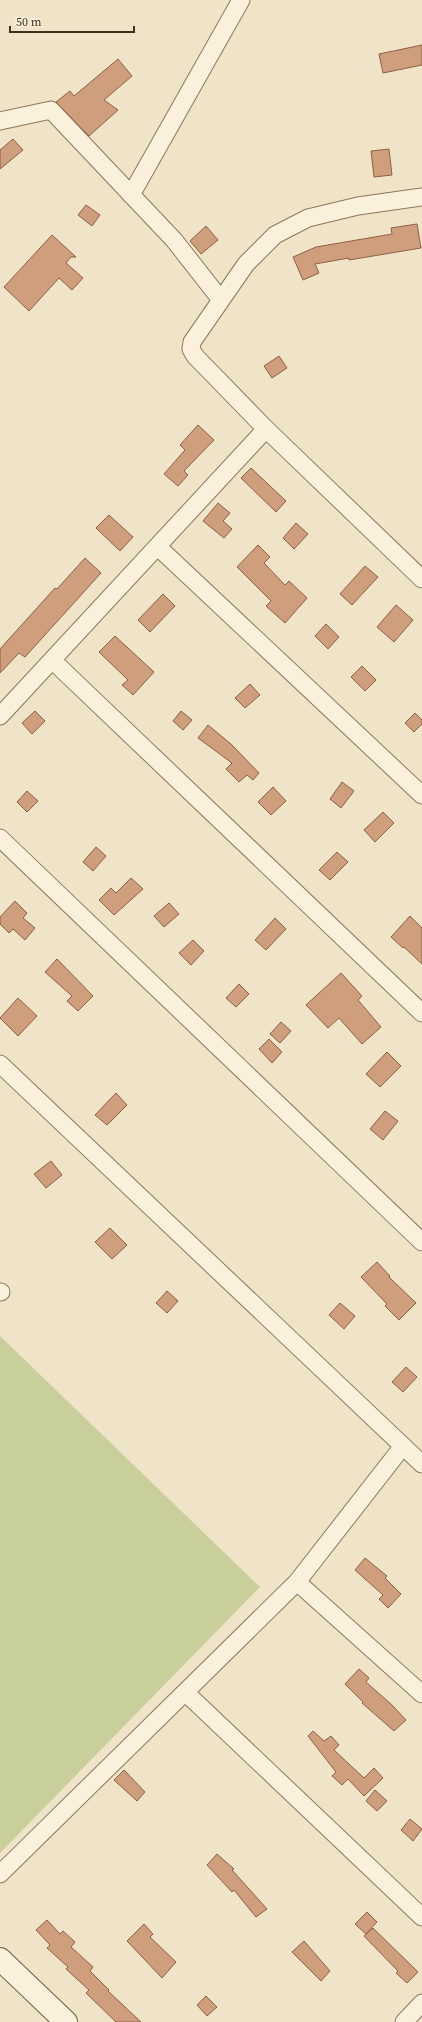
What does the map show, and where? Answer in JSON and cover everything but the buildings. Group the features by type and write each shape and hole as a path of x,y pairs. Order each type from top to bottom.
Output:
{"main road":[{"path":"0,1959 66,2022"}],"street":[{"path":"131,194 241,0"},
{"path":"0,121 51,110 174,240 221,300"},
{"path":"422,197 358,206 308,218 275,235 246,264 192,342 191,349 195,356 266,429 422,579"},
{"path":"0,716 266,429"},
{"path":"158,547 422,795"},
{"path":"52,660 422,1013"},
{"path":"0,838 422,1242"},
{"path":"0,1064 422,1464"},
{"path":"0,1874 297,1582 403,1446"},
{"path":"297,1582 422,1694"},
{"path":"186,1692 422,1917"},
{"path":"404,2022 422,2002"}],"green space":[{"path":"0,1336 260,1587 0,1853"}]}
